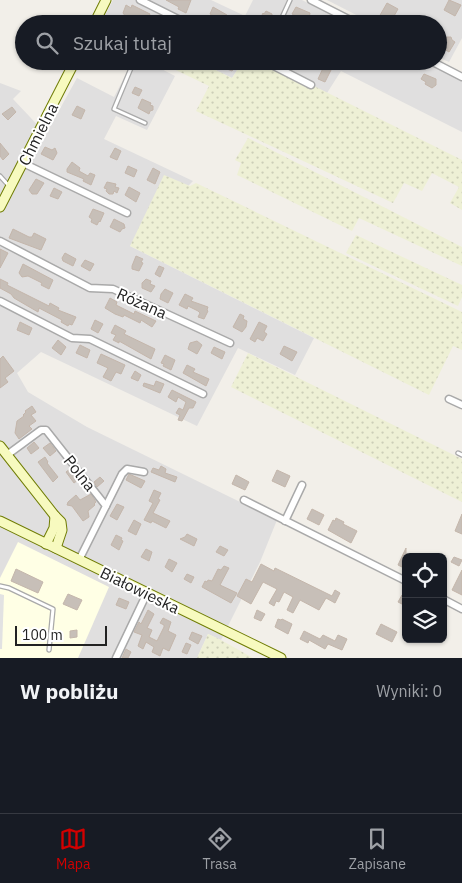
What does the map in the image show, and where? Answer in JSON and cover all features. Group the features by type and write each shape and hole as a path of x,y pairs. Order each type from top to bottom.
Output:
{"street":[{"path":"98,15 106,0"},
{"path":"140,0 170,15"},
{"path":"311,0 340,15"},
{"path":"447,69 462,77"},
{"name":"Chmielna","path":"0,206 70,70"},
{"path":"282,70 311,85"},
{"path":"22,163 127,213"},
{"name":"Różana","path":"0,241 90,288 113,289 230,343"},
{"path":"0,301 72,338 90,339 203,394"},
{"path":"449,399 462,405"},
{"name":"Polna","path":"7,455 41,430 46,430 106,506 79,560"},
{"path":"0,446 61,522 61,535 56,548"},
{"path":"106,506 122,474 127,470 133,469 144,472"},
{"path":"285,521 302,485"},
{"path":"244,500 402,579"},
{"path":"46,544 54,528 55,516"},
{"name":"Białowieska","path":"0,521 281,658"},
{"path":"116,658 147,593"},
{"path":"447,601 462,609"}],"lane":[{"path":"282,15 290,0"},
{"path":"130,70 114,109 145,123"},
{"path":"0,176 10,188"},
{"path":"0,586 9,588 53,609 49,650"}],"shaded area":[{"path":"113,0 211,0 243,15 105,15"},
{"path":"253,0 302,0 331,15 246,15"},
{"path":"327,0 462,0 462,38 449,62 447,61 447,15 356,15"},
{"path":"128,70 163,70 175,76 147,130 116,116 104,139 193,181 130,246 314,338 295,375 238,348 197,426 41,352 17,373 28,392 87,427 277,520 260,562 221,640 208,634 197,658 0,658 0,83 21,91 13,99 46,134 77,78 114,97"},
{"path":"176,70 216,70 232,78 237,70 282,70 462,160 462,210 450,203 459,187 432,173 422,191 404,183 393,203 196,111 209,86"},
{"path":"216,70 237,70 232,78"},
{"path":"282,70 441,70 462,81 462,132 341,71 327,93"},
{"path":"248,138 462,247 462,266 359,218 352,231 237,175 241,163 235,160"},
{"path":"164,175 190,186 196,183 462,312 462,350 453,346 429,395 130,246"},
{"path":"356,235 462,285 462,297 458,306 346,253"},
{"path":"248,353 462,459 462,502 231,387"},
{"path":"18,542 109,587 78,658 0,658 0,578"},
{"path":"0,594 4,595 2,649 0,649"},
{"path":"208,634 221,640 253,658 197,658"}],"building":[{"path":"166,0 191,0 186,13"},
{"path":"449,0 461,5 455,16 444,10"},
{"path":"387,3 398,9 395,15 380,15"},
{"path":"126,5 131,8 132,5 150,14 124,15 123,13"},
{"path":"213,7 227,15 212,15 210,14"},
{"path":"296,7 310,13 310,15 292,14"},
{"path":"266,11 272,15 262,15"},
{"path":"447,37 451,37 455,42 449,52 447,51"},
{"path":"322,70 331,70 325,82 318,79"},
{"path":"424,74 436,79 436,85 432,88 425,84 426,82 421,79"},
{"path":"135,87 142,90 139,96 132,93"},
{"path":"142,99 153,106 153,110 149,114 138,108"},
{"path":"77,106 85,110 81,119 72,115"},
{"path":"12,107 16,112 8,120 2,114"},
{"path":"0,143 9,154 3,160 0,156"},
{"path":"45,147 52,150 55,148 57,153 53,160 41,154"},
{"path":"115,148 121,151 117,160 110,157"},
{"path":"72,162 80,168 79,171 88,176 90,173 95,175 91,185 83,181 84,179 67,172"},
{"path":"128,166 137,170 134,177 125,173"},
{"path":"153,168 160,172 155,184 147,180"},
{"path":"36,179 44,183 37,194 32,194 29,190"},
{"path":"107,182 116,184 115,187 119,188 117,193 114,191 113,194 109,194 106,191 107,189 104,188"},
{"path":"129,187 140,193 136,202 125,195"},
{"path":"54,188 62,192 58,199 50,196"},
{"path":"93,209 104,213 97,225 91,222 92,219 89,217"},
{"path":"114,219 124,224 125,228 120,232 110,227"},
{"path":"13,229 29,237 32,237 34,233 46,239 41,250 9,238"},
{"path":"0,249 8,253 0,268"},
{"path":"65,253 76,259 73,266 63,261 62,258"},
{"path":"136,256 143,259 139,271 132,269"},
{"path":"85,260 94,264 90,271 81,266"},
{"path":"23,264 53,280 49,289 28,276 22,277 19,273"},
{"path":"159,266 164,268 160,277 155,274"},
{"path":"0,279 8,283 7,285 49,306 50,303 59,308 58,310 76,317 72,325 69,324 68,326 61,322 62,320 39,308 38,312 14,298 11,294 0,288"},
{"path":"146,279 155,286 151,292 142,288 142,283"},
{"path":"165,289 173,293 168,303 160,299"},
{"path":"185,294 193,298 191,301 208,307 204,319 198,317 200,313 198,311 188,306 187,309 179,305"},
{"path":"110,298 117,302 116,305 134,314 135,311 156,321 152,327 141,320 140,323 124,315 123,317 115,314 105,308"},
{"path":"240,314 247,321 246,327 242,332 233,327"},
{"path":"95,320 103,324 98,333 91,329"},
{"path":"20,322 32,328 29,335 17,330"},
{"path":"259,322 267,326 264,332 267,334 263,341 257,338 255,342 250,339"},
{"path":"115,325 126,331 124,334 155,349 151,359 119,341 119,343 113,340 116,335 111,333"},
{"path":"58,340 66,347 61,355 52,348"},
{"path":"197,341 202,345 197,354 188,349 190,343"},
{"path":"80,345 90,350 87,358 76,353"},
{"path":"284,346 297,352 292,361 280,354"},
{"path":"214,347 225,352 222,359 211,353"},
{"path":"101,354 125,365 121,374 116,372 111,381 103,377 108,368 97,363"},
{"path":"165,355 175,360 171,370 161,363"},
{"path":"3,356 14,371 5,378 8,382 0,388 0,359"},
{"path":"187,365 195,369 193,372 209,379 206,386 183,373"},
{"path":"135,371 141,375 138,381 131,378"},
{"path":"156,381 164,384 160,393 143,386 144,383 154,386"},
{"path":"172,390 196,402 193,408 189,408 182,421 178,420 180,415 176,413 179,408 183,410 186,402 178,397 176,402 168,397"},
{"path":"32,406 36,412 31,415 36,421 29,426 32,429 19,439 15,433 17,421"},
{"path":"34,442 39,448 31,454 27,448"},
{"path":"50,443 56,451 50,456 43,448"},
{"path":"45,457 47,463 58,477 53,482 38,462"},
{"path":"161,466 166,469 165,473 177,477 175,482 151,472 153,468 159,470"},
{"path":"70,469 78,480 74,483 66,472"},
{"path":"277,470 290,476 285,487 272,481"},
{"path":"129,474 145,481 141,488 126,480"},
{"path":"236,475 249,482 245,490 232,484"},
{"path":"100,477 104,481 97,487 94,482"},
{"path":"154,490 161,493 158,499 160,500 153,513 170,521 166,528 152,521 151,523 144,520 153,503 149,501"},
{"path":"91,494 96,502 88,511 89,517 83,521 72,506 67,505 76,495 80,500"},
{"path":"117,504 124,507 117,520 110,516"},
{"path":"312,509 324,515 319,525 307,519"},
{"path":"462,514 462,534 455,531"},
{"path":"336,518 357,531 351,543 328,530"},
{"path":"134,520 141,524 136,535 128,531"},
{"path":"187,534 197,539 194,546 180,539"},
{"path":"116,535 122,538 121,540 123,541 119,550 111,545"},
{"path":"220,546 228,550 224,556 216,552"},
{"path":"146,549 152,552 149,561 141,557"},
{"path":"402,556 402,567 398,565"},
{"path":"454,557 462,560 459,566 451,562"},
{"path":"169,559 177,563 172,572 165,567"},
{"path":"261,564 274,571 275,568 332,596 335,590 340,593 335,603 326,598 319,610 300,600 293,613 287,610 293,597 284,592 279,602 276,601 274,606 269,603 277,589 263,582 251,604 237,596 246,579 252,582"},
{"path":"224,566 229,568 220,585 237,593 231,603 202,587 205,581 212,581 218,569 221,570"},
{"path":"16,569 43,582 38,593 11,581"},
{"path":"462,570 462,595 452,590"},
{"path":"187,574 194,577 191,583 184,579"},
{"path":"68,594 82,600 77,610 63,604"},
{"path":"402,595 402,604 398,602"},
{"path":"119,598 129,602 126,609 116,605"},
{"path":"148,610 154,614 147,628 152,630 149,637 157,641 164,627 160,623 163,618 171,622 168,631 176,635 169,651 163,648 160,656 152,652 154,647 146,642 143,649 138,646 142,635 134,632 139,622 141,624"},
{"path":"257,610 265,614 261,621 254,618"},
{"path":"278,619 292,624 288,634 275,627"},
{"path":"381,624 397,632 392,642 376,634"},
{"path":"77,630 77,637 70,638 70,631"},
{"path":"304,631 320,639 323,635 335,641 338,635 347,639 342,650 328,644 325,649 309,640 308,643 300,639"},
{"path":"192,632 202,636 198,644 189,639"},
{"path":"186,643 191,645 187,654 182,652"},
{"path":"126,649 131,652 128,658 122,658"}]}
